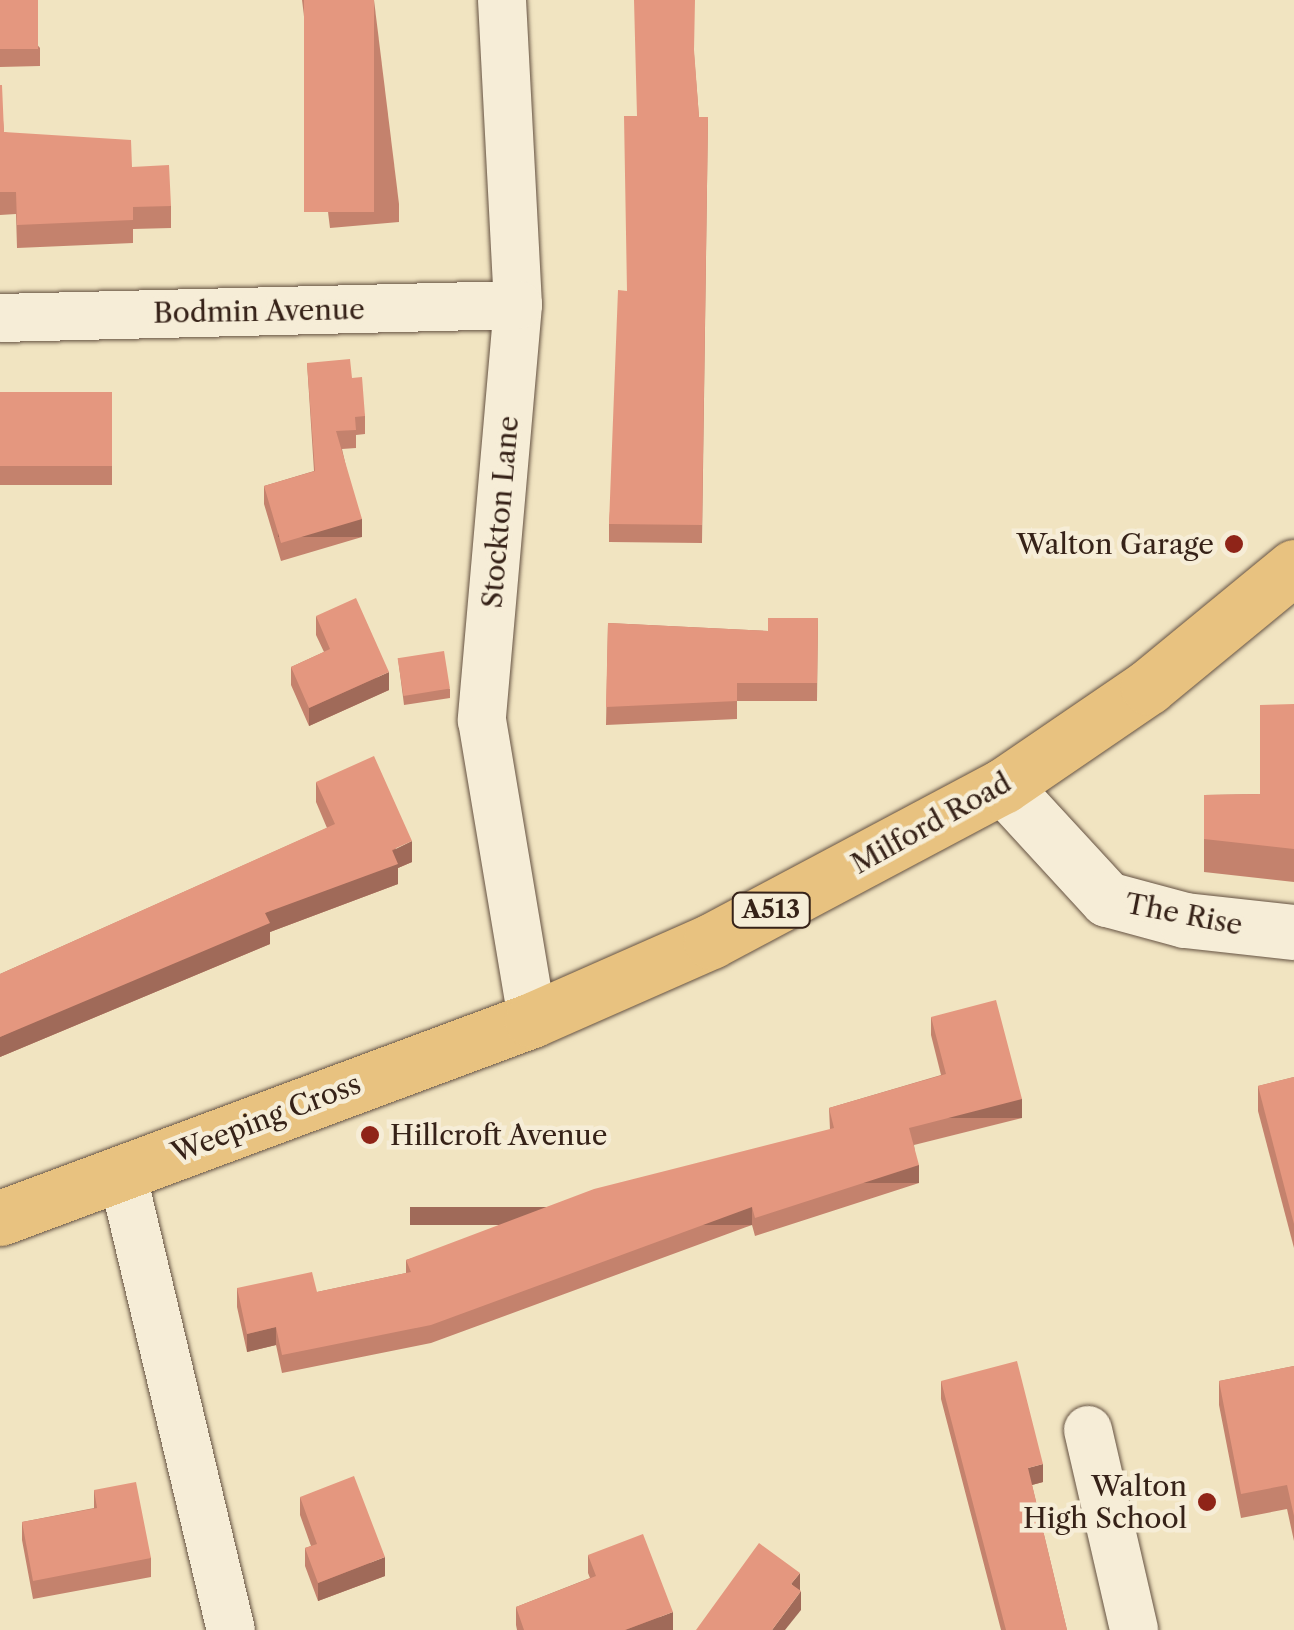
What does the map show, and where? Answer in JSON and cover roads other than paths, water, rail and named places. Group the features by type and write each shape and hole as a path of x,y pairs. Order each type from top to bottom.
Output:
{"highway":[{"name":"Milford Road","path":"532,1020 711,941 1002,786 1148,687 1294,566"},
{"name":"Weeping Cross","path":"0,1218 532,1020"}],"street":[{"name":"Stockton Lane","path":"502,0 518,305 482,720 532,1020"},
{"name":"Bodmin Avenue","path":"0,318 518,305"},
{"name":"The Rise","path":"1002,786 1107,898 1184,920 1294,932"},
{"path":"122,1173 231,1630"},
{"path":"1088,1430 1134,1630"}],"place":[{"name":"Walton Garage","path":"1234,544"},
{"name":"Hillcroft Avenue","path":"370,1135"},
{"name":"Walton High School","path":"1207,1502"}]}
